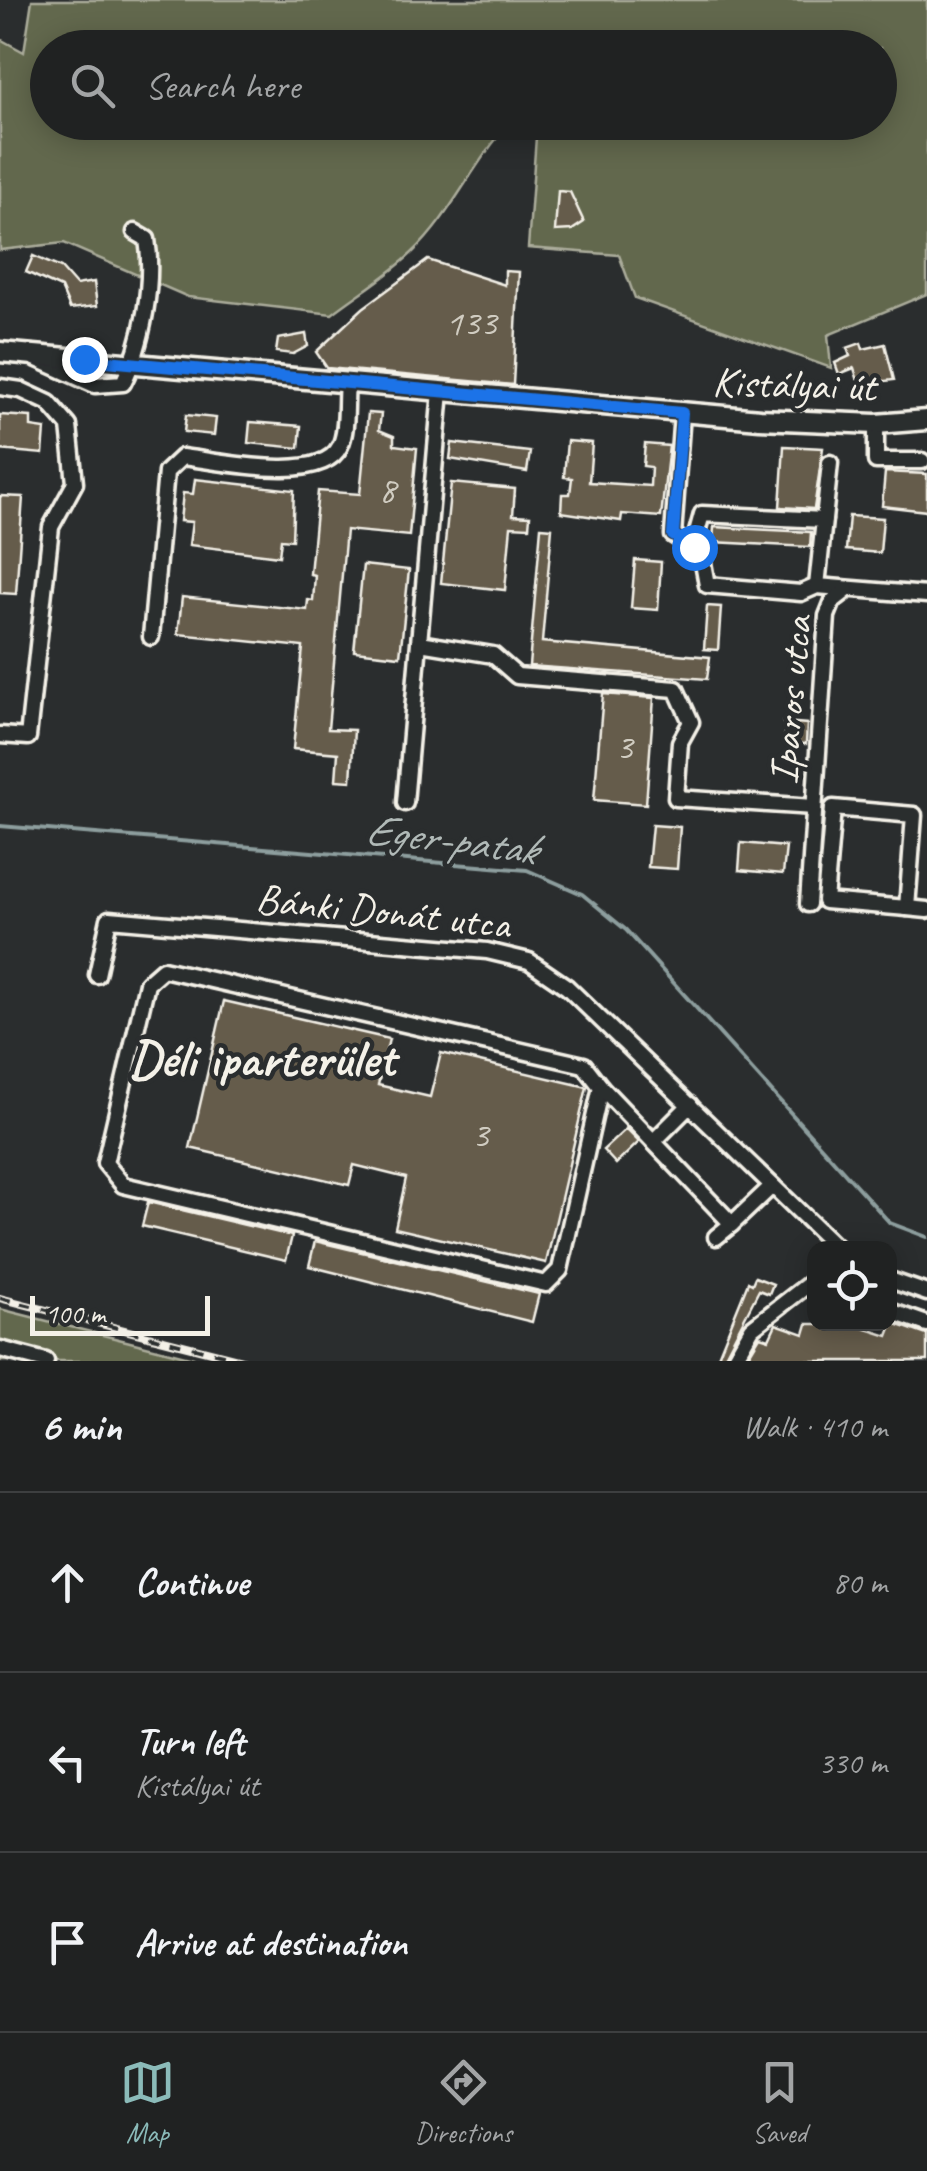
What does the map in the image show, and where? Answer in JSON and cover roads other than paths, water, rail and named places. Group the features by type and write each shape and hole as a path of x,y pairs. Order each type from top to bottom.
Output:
{"main road":[{"name":"Kistályai út","path":"0,352 682,413 876,424 927,420"}],"street":[{"path":"133,364 150,262 146,239 135,232"},
{"path":"151,638 166,472 182,458 303,469 324,464 341,446 347,383"},
{"path":"0,387 21,390 48,403 68,426 74,482 51,527 28,737 0,734"},
{"path":"404,803 441,391"},
{"path":"682,413 673,535 702,552 707,585 801,592 816,586 847,590"},
{"path":"876,424 876,461 922,461"},
{"path":"816,586 830,462"},
{"path":"694,547 702,514 824,520"},
{"name":"Iparos utca","path":"808,904 827,616 833,601 847,590 927,595"},
{"path":"420,643 493,654 517,676 676,689 691,722 680,742 676,798 814,807"},
{"path":"906,908 920,830 914,815 833,808 825,901 927,910"},
{"path":"910,872 927,873"},
{"name":"Bánki Donát utca","path":"97,975 109,919 487,951 529,961 567,987 829,1241"},
{"path":"601,1086 560,1270 546,1284 123,1185 105,1163 147,983 163,969 584,1065 732,1224"},
{"path":"654,1141 690,1105"},
{"path":"716,1237 772,1186"},
{"path":"897,1282 927,1293"},
{"path":"733,1361 752,1328 807,1290"},
{"path":"897,1313 927,1324"},
{"path":"0,1348 46,1361"}],"waterway":[{"name":"Eger-patak","path":"0,826 527,870 582,894 626,930 890,1223 927,1237"}],"railway":[{"path":"0,1298 246,1361"}],"district":[{"name":"Déli iparterület","path":"262,1058"}]}
